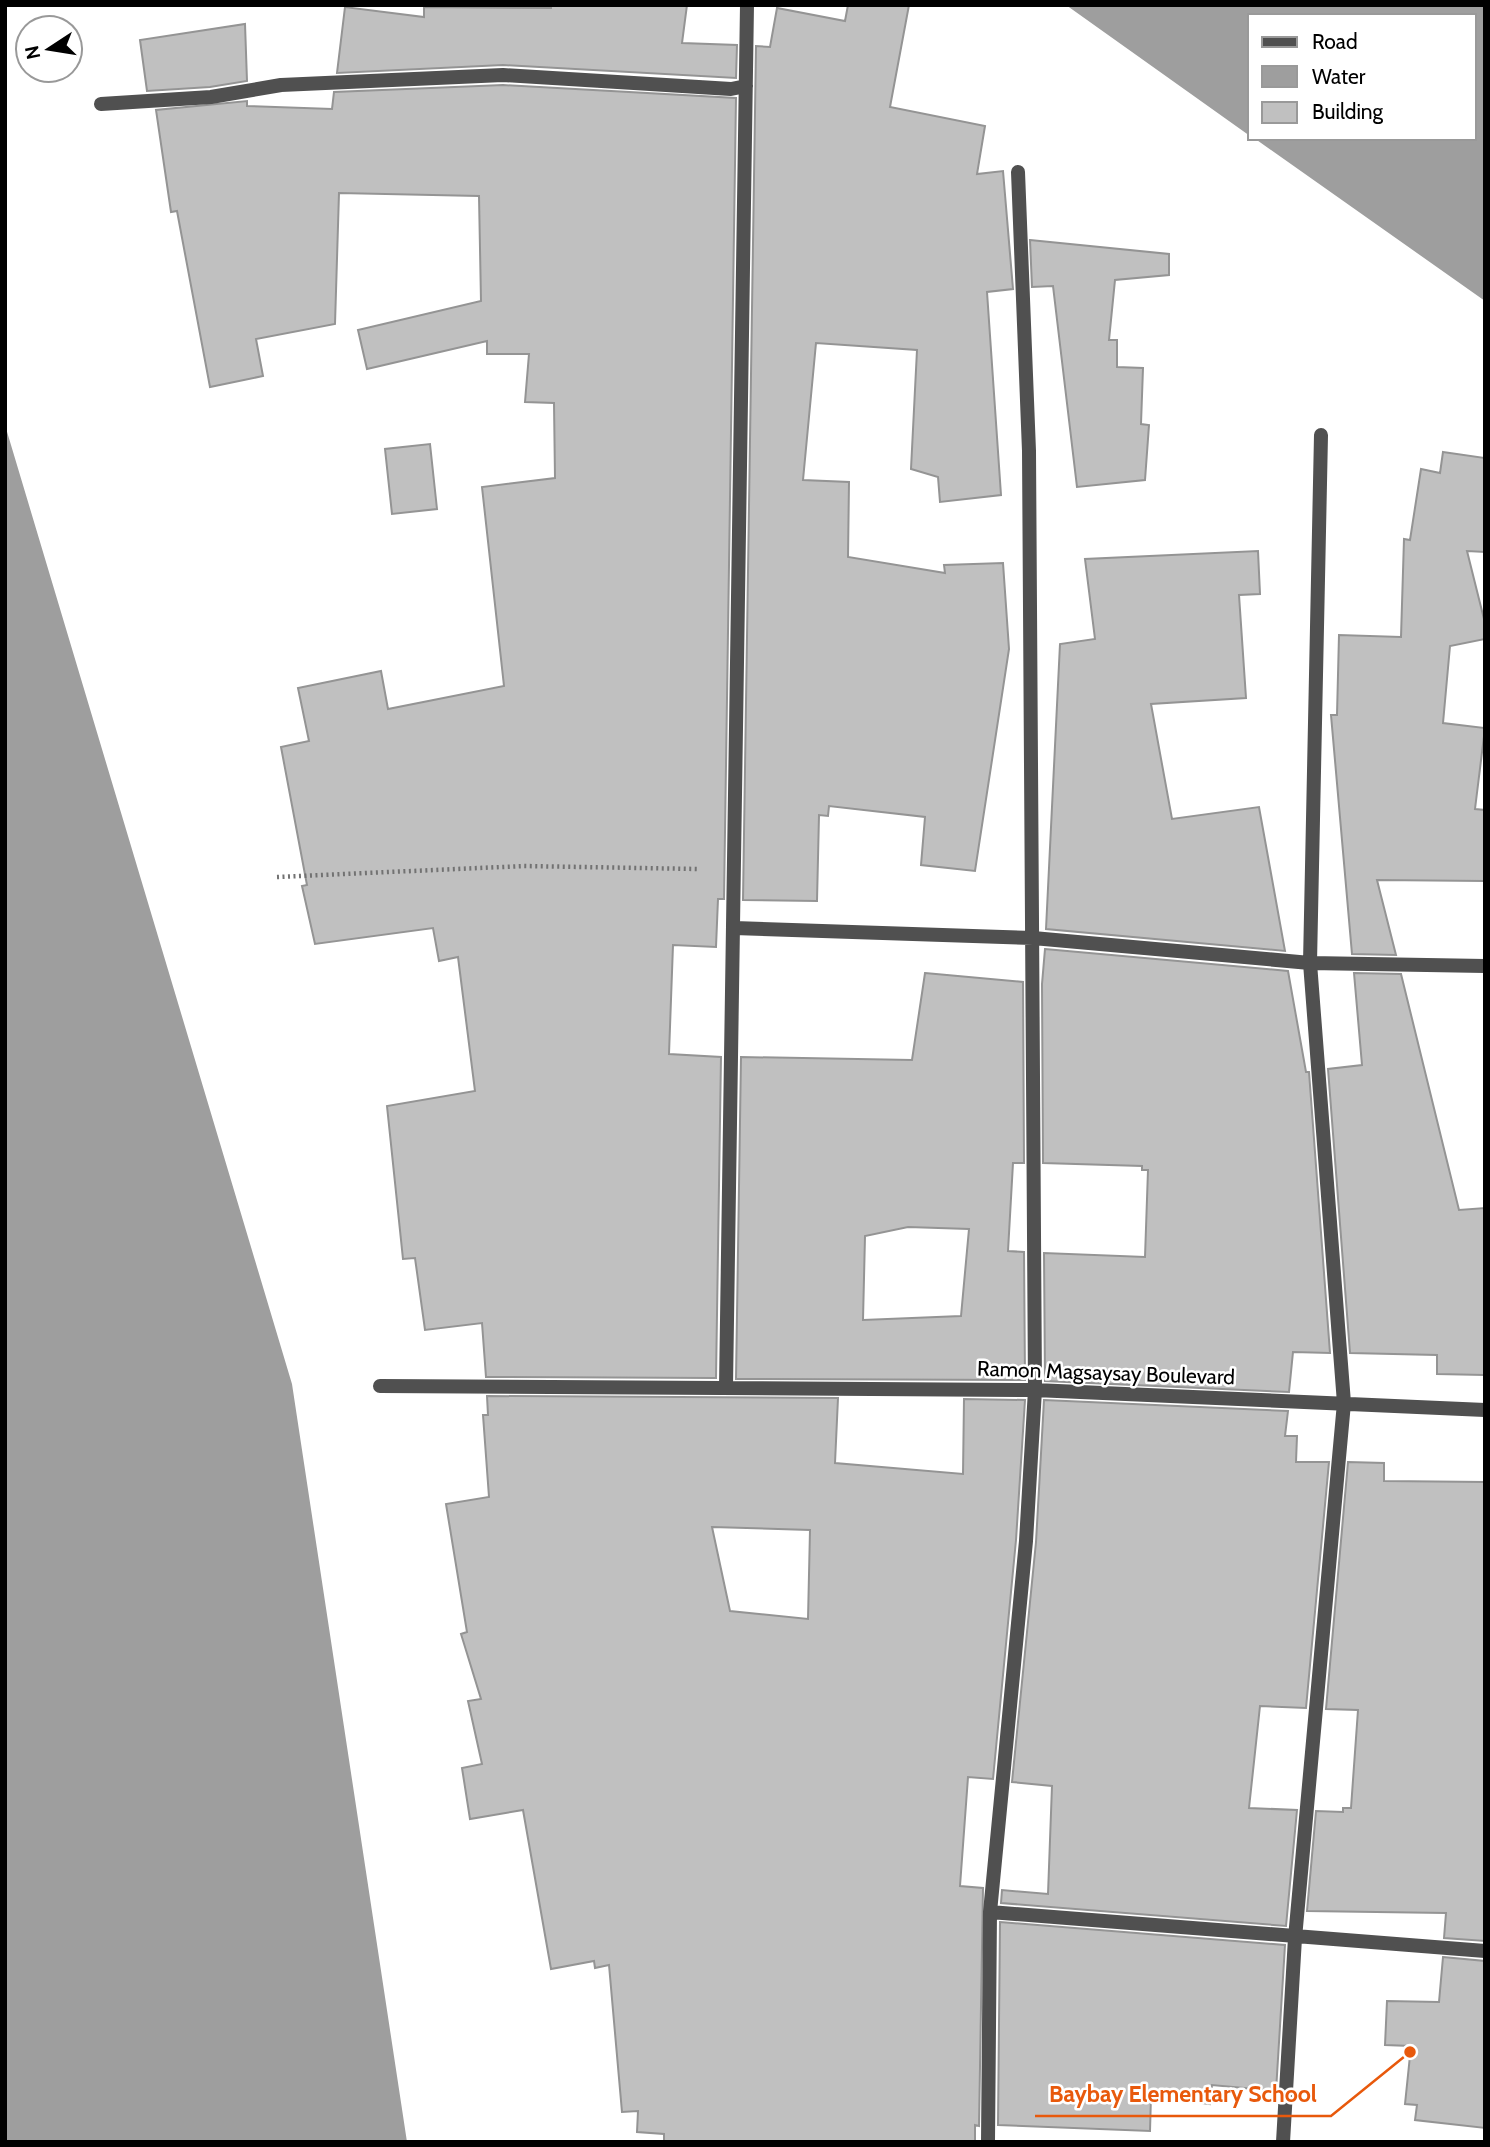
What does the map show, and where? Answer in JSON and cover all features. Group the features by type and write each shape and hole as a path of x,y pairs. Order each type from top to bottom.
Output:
{"street":[{"path":"726,1386 747,5"},
{"path":"101,104 211,97 281,85 503,75 731,89 746,86"},
{"path":"988,2142 990,1912 1026,1541 1035,1390 1030,451 1018,172"},
{"path":"1283,2142 1295,1938 1344,1404 1310,963 1321,435"},
{"path":"734,928 1033,938 1310,963 1485,966"},
{"name":"Ramon Magsaysay Boulevard","path":"380,1386 726,1386 1035,1390 1485,1410"},
{"path":"990,1912 1485,1951"}],"path":[{"path":"277,877 524,866 734,870"}],"water":[{"path":"1066,5 1485,5 1485,301 1257,140 1476,140 1476,14 1248,14 1248,135"},
{"path":"5,425 292,1384 407,2142 5,2142"}],"building":[{"path":"551,5 687,5 682,43 737,45 736,78 503,65 337,73 345,7 424,17 424,7 551,8"},
{"path":"848,5 909,5 890,107 985,126 977,174 1003,171 1013,289 987,292 1001,495 940,502 938,477 911,469 917,350 816,343 803,480 849,482 848,557 945,573 944,565 1003,563 1009,649 975,871 921,865 925,817 829,806 828,816 819,815 817,901 743,900 756,46 770,47 777,8 845,21"},
{"path":"245,24 247,81 210,87 147,91 140,40"},
{"path":"503,85 736,98 724,899 718,899 716,947 673,945 669,1054 721,1057 716,1378 486,1377 482,1323 425,1330 415,1258 403,1259 387,1106 475,1091 458,957 439,961 433,928 315,944 302,886 307,885 281,747 309,741 298,688 381,671 388,709 504,686 482,487 555,478 554,403 525,402 529,354 487,354 487,341 367,369 358,330 481,301 479,196 339,193 335,324 256,339 263,376 210,387 177,211 171,212 156,110 247,101 247,106 332,109 334,92"},
{"path":"1030,240 1169,254 1169,275 1115,280 1109,340 1117,340 1117,367 1143,368 1141,424 1149,425 1145,480 1077,487 1053,286 1032,287"},
{"path":"430,444 437,509 392,514 385,449"},
{"path":"1443,452 1485,458 1485,552 1467,551 1485,623 1485,639 1450,646 1443,723 1485,728 1475,809 1485,810 1485,881 1377,880 1396,955 1352,954 1331,715 1337,715 1339,635 1401,637 1404,539 1410,540 1421,469 1440,473"},
{"path":"1258,551 1260,594 1239,595 1246,698 1151,704 1172,819 1259,807 1285,951 1046,929 1060,644 1095,639 1085,559"},
{"path":"1045,949 1288,971 1306,1072 1309,1072 1330,1353 1293,1352 1289,1392 1045,1381 1044,1253 1145,1257 1148,1170 1142,1170 1142,1166 1043,1163 1042,984"},
{"path":"925,973 1023,982 1024,1163 1013,1163 1008,1251 1024,1252 1025,1380 736,1379 741,1057 912,1060","holes":["908,1227 969,1229 961,1316 863,1320 865,1236"]},
{"path":"1354,973 1401,974 1459,1210 1485,1208 1484,1375 1437,1374 1437,1355 1350,1353 1328,1069 1362,1065"},
{"path":"487,1396 838,1398 835,1463 963,1474 964,1399 1025,1400 1016,1540 993,1779 968,1777 960,1886 983,1888 979,2126 975,2125 975,2142 664,2142 664,2134 637,2132 638,2111 622,2112 609,1965 595,1968 594,1961 551,1969 523,1810 470,1819 462,1768 482,1764 468,1701 481,1699 461,1634 467,1632 446,1504 489,1497 483,1415 488,1415","holes":["712,1527 810,1530 808,1619 730,1611"]},
{"path":"1044,1400 1288,1411 1285,1436 1297,1436 1296,1462 1329,1462 1306,1708 1260,1706 1249,1808 1297,1810 1286,1926 1001,1903 1002,1890 1048,1894 1052,1786 1012,1782 1036,1542"},
{"path":"1348,1462 1384,1463 1384,1481 1485,1482 1485,1941 1444,1938 1446,1913 1307,1911 1316,1811 1343,1812 1343,1808 1351,1808 1358,1710 1326,1709"},
{"path":"1000,1922 1285,1945 1276,2091 1212,2085 1210,2104 1151,2096 1150,2131 998,2125"},
{"path":"1443,1957 1485,1961 1485,2128 1415,2120 1417,2105 1405,2104 1411,2046 1385,2045 1387,2001 1439,2002"}],"place":[{"name":"Baybay Elementary School","path":"1410,2052"}]}
